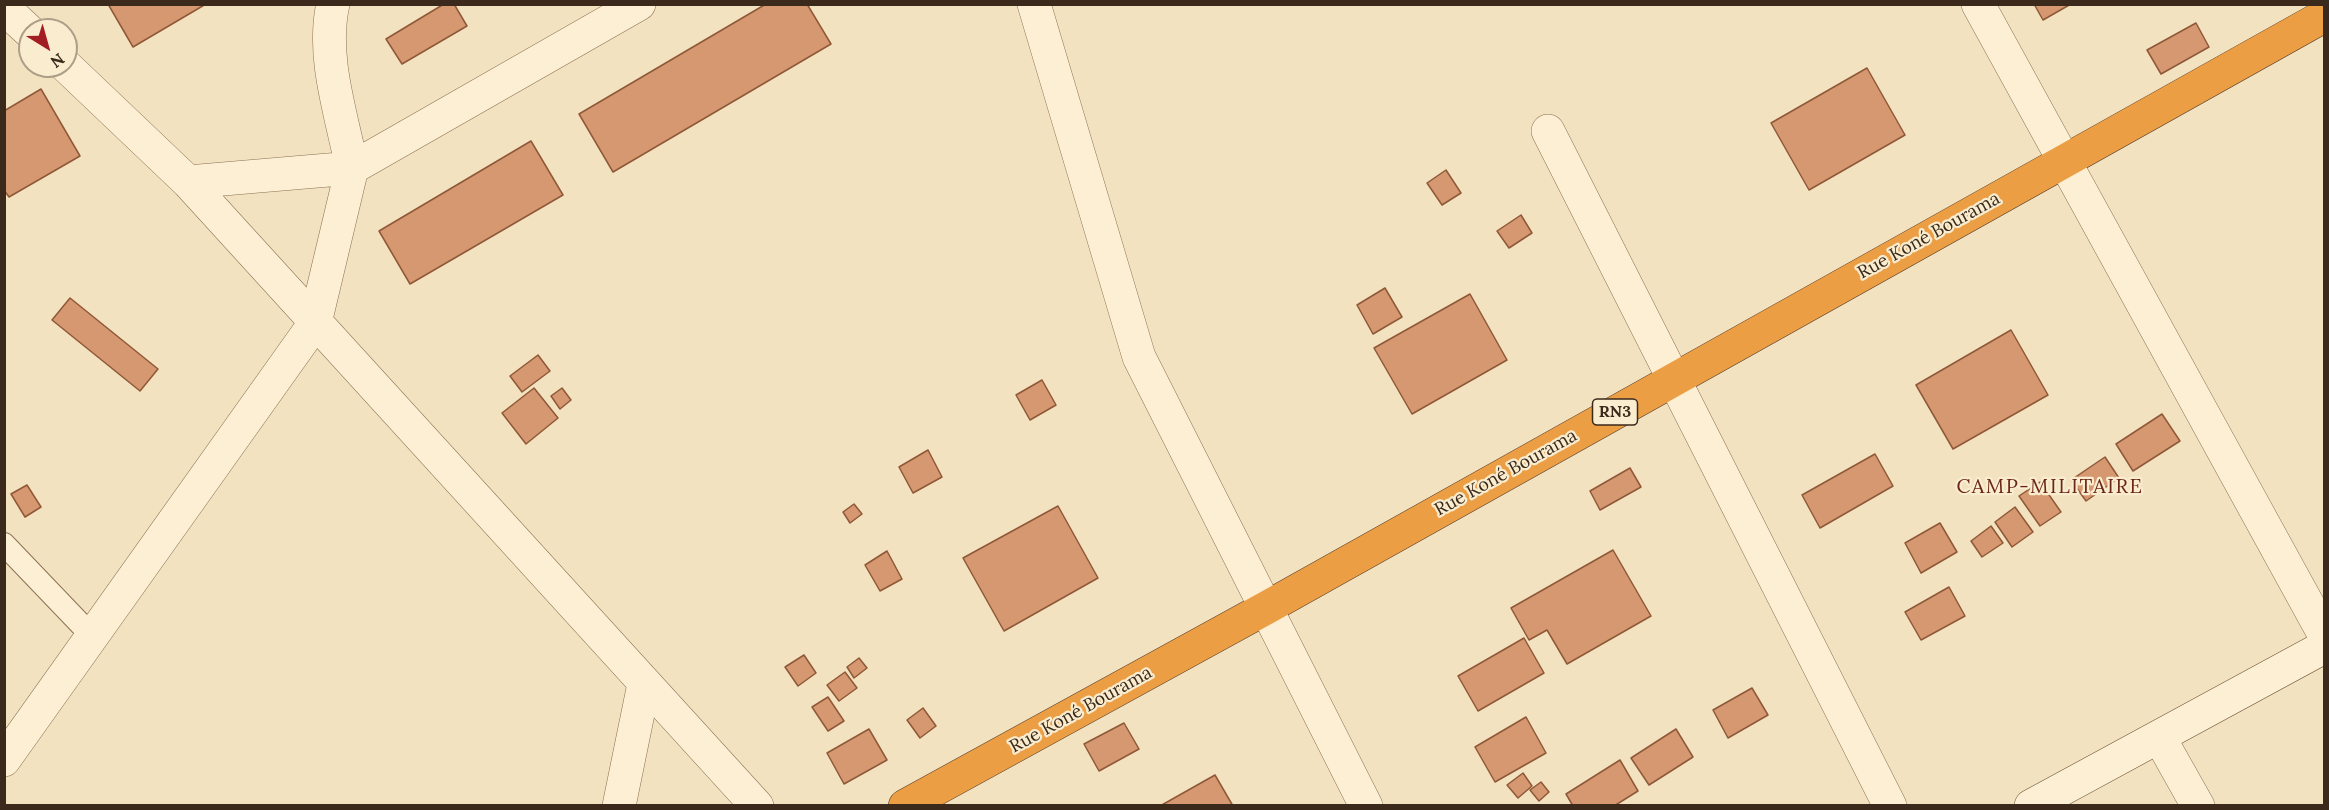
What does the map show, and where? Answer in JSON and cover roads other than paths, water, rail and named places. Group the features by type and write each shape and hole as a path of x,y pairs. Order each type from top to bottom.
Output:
{"highway":[{"name":"Rue Koné Bourama","path":"905,806 1266,608 2325,16"}],"street":[{"path":"4,760 315,322 352,168 329,52 327,27 333,4"},
{"path":"188,182 352,168 639,4"},
{"path":"1034,4 1139,357 1366,806"},
{"path":"1978,4 2325,634"},
{"path":"4,8 18,21"},
{"path":"78,77 188,182 757,806"},
{"path":"1548,131 1890,806"},
{"path":"2031,806 2325,647"},
{"path":"619,806 644,684"},
{"path":"2167,751 2198,806"}],"lane":[{"path":"4,544 92,636"}],"district":[{"name":"CAMP-MILITAIRE","path":"2050,487"}]}
